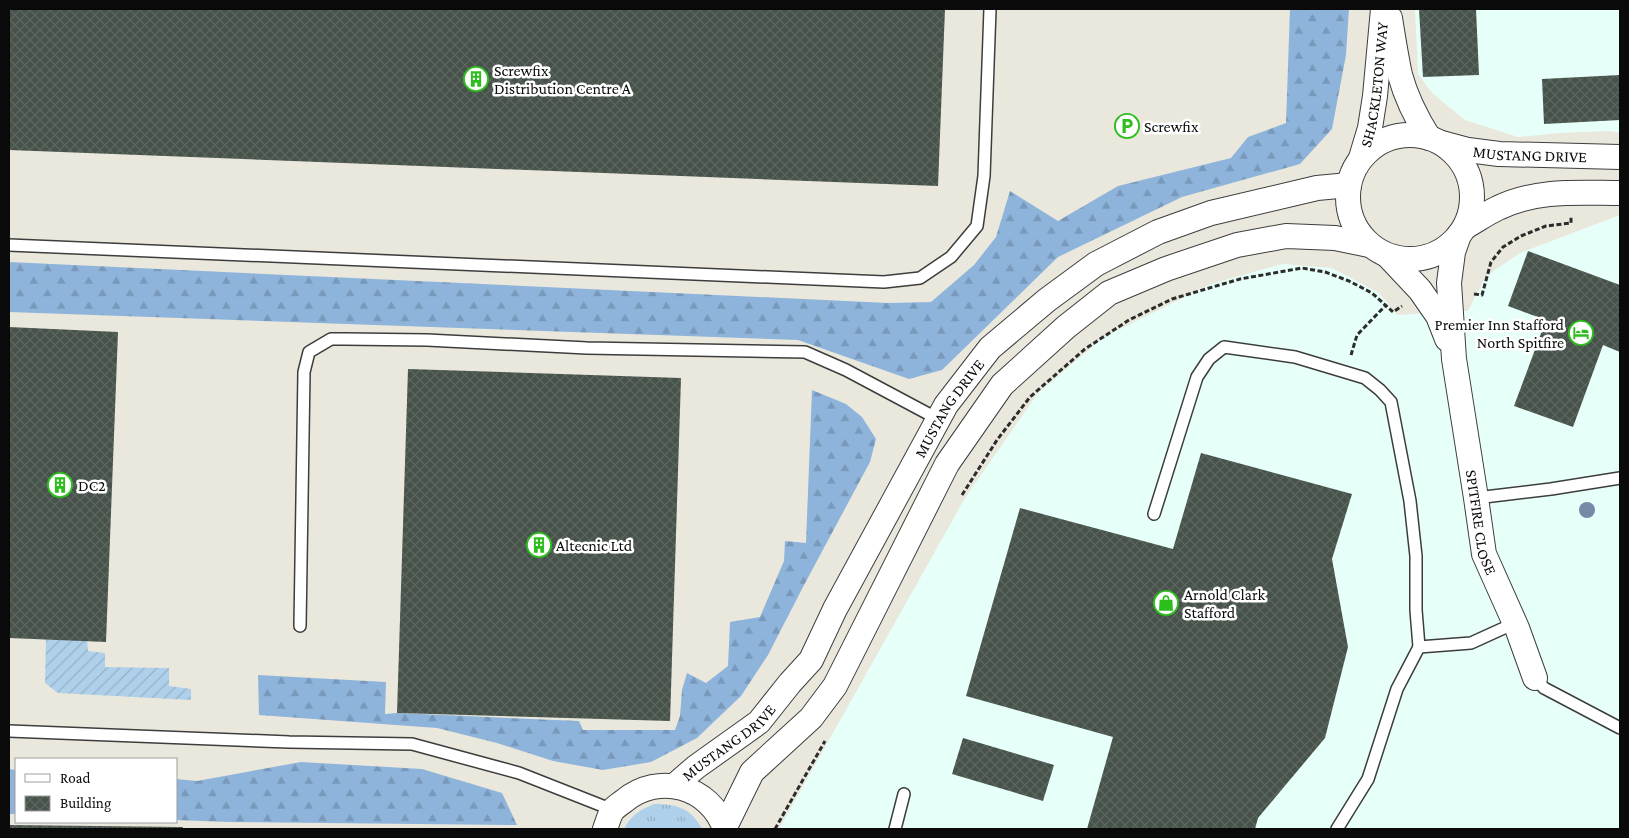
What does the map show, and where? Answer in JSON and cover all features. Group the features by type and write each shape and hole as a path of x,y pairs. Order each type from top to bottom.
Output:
{"street":[{"name":"SHACKLETON WAY","path":"1361,158 1370,128 1375,96 1382,9"},
{"name":"SHACKLETON WAY","path":"1388,9 1400,76 1420,123 1435,141"},
{"path":"1438,298 1420,290 1379,250 1359,234 1351,217 1348,199 1349,185 1353,172 1361,158 1382,142 1403,135 1420,136 1435,141 1453,152 1464,166 1472,196 1471,211 1462,231"},
{"name":"MUSTANG DRIVE","path":"1435,141 1468,150 1499,154 1620,156"},
{"name":"MUSTANG DRIVE","path":"674,786 696,767 758,722 811,660 835,609 946,405 990,348 1047,300 1096,264 1158,232 1211,213 1317,188 1349,185"},
{"path":"1379,250 1407,260 1436,254 1448,247 1462,231 1499,207 1531,196 1620,194"},
{"name":"SPITFIRE CLOSE","path":"1462,231 1452,260 1449,283 1438,298 1454,359 1484,554 1515,623 1535,678"},
{"name":"MUSTANG DRIVE","path":"725,828 752,772 810,718 835,686 948,464 1002,384 1109,294 1166,269 1237,245 1286,236 1335,238 1379,250"},
{"path":"609,820 632,794 656,786 674,786 698,794 712,806 725,828"}],"lane":[{"path":"9,245 884,282 920,278 951,257 977,226 984,176 990,9"},
{"path":"300,626 304,372 309,352 331,339 427,340 587,348 805,352 846,370 938,419"},
{"path":"1154,514 1197,377 1209,359 1224,347 1295,357 1365,378 1391,402 1410,501 1416,556 1416,610 1419,647 1397,689 1368,779 1337,829"},
{"path":"1476,498 1620,478"},
{"path":"1419,647 1471,643 1515,623"},
{"path":"1535,678 1544,688 1620,728"},
{"path":"9,731 289,742 412,744 519,773 609,820"},
{"path":"895,829 904,794"}],"path":[{"path":"958,503 967,485 997,440 1030,397 1085,349 1130,320 1172,299 1240,278 1302,268 1325,272 1348,281 1372,293 1392,312 1406,303 1470,294 1482,295 1491,262 1502,247 1521,236 1546,226 1571,223 1571,213"},
{"path":"1346,373 1357,335 1386,306"},
{"path":"775,829 828,736"}],"shaded area":[{"path":"9,9 1415,9 1418,74 1432,93 1465,120 1518,137 1609,131 1620,133 1620,215 1520,253 1486,276 1468,311 1397,315 1379,293 1332,268 1282,264 1211,284 1104,337 1038,393 965,498 779,829 9,829"}],"green space":[{"path":"1290,9 1349,9 1346,55 1332,129 1300,164 1182,197 1058,257 942,370 909,379 798,340 9,312 9,262 888,303 931,302 974,265 996,237 1010,191 1058,221 1118,186 1231,158 1248,137 1286,123"},
{"path":"812,390 846,404 862,417 876,439 870,462 768,655 741,696 697,738 651,762 603,770 553,761 497,743 437,728 259,715 258,675 386,682 385,714 579,721 583,730 675,730 680,716 682,690 687,673 706,683 728,666 730,622 760,617 784,561 785,541 806,543"},
{"path":"46,639 87,640 88,651 105,653 105,667 169,668 169,686 191,689 191,700 58,693 45,683"},
{"path":"301,762 422,769 502,793 517,825 178,820 178,779 197,781"},
{"path":"9,769 15,770 15,814 9,814"},
{"path":"654,804 676,806 688,812 702,829 624,829 636,814"}],"building":[{"name":"Screwfix Distribution Centre A","path":"9,9 945,9 938,186 9,150"},
{"path":"1419,9 1476,9 1479,75 1423,77"},
{"path":"1620,75 1620,120 1544,124 1542,79"},
{"name":"Premier Inn Stafford North Spitfire","path":"1528,251 1620,285 1620,352 1603,345 1573,427 1514,406 1546,320 1508,306"},
{"name":"DC2","path":"9,327 118,332 106,642 9,638"},
{"name":"Altecnic Ltd","path":"408,369 681,378 670,721 397,713"},
{"name":"Arnold Clark Stafford","path":"1201,453 1352,494 1332,559 1348,647 1325,738 1258,818 1255,829 1087,829 1113,737 966,696 1020,508 1173,549"},
{"path":"963,738 1054,765 1043,801 952,774"},
{"path":"9,825 183,827 183,829 9,829"}],"place":[{"name":"Screwfix Distribution Centre A","path":"476,79"},
{"name":"Screwfix","path":"1127,126"},
{"name":"Premier Inn Stafford North Spitfire","path":"1581,333"},
{"name":"DC2","path":"60,485"},
{"name":"Altecnic Ltd","path":"539,545"},
{"name":"Arnold Clark Stafford","path":"1166,603"}]}
